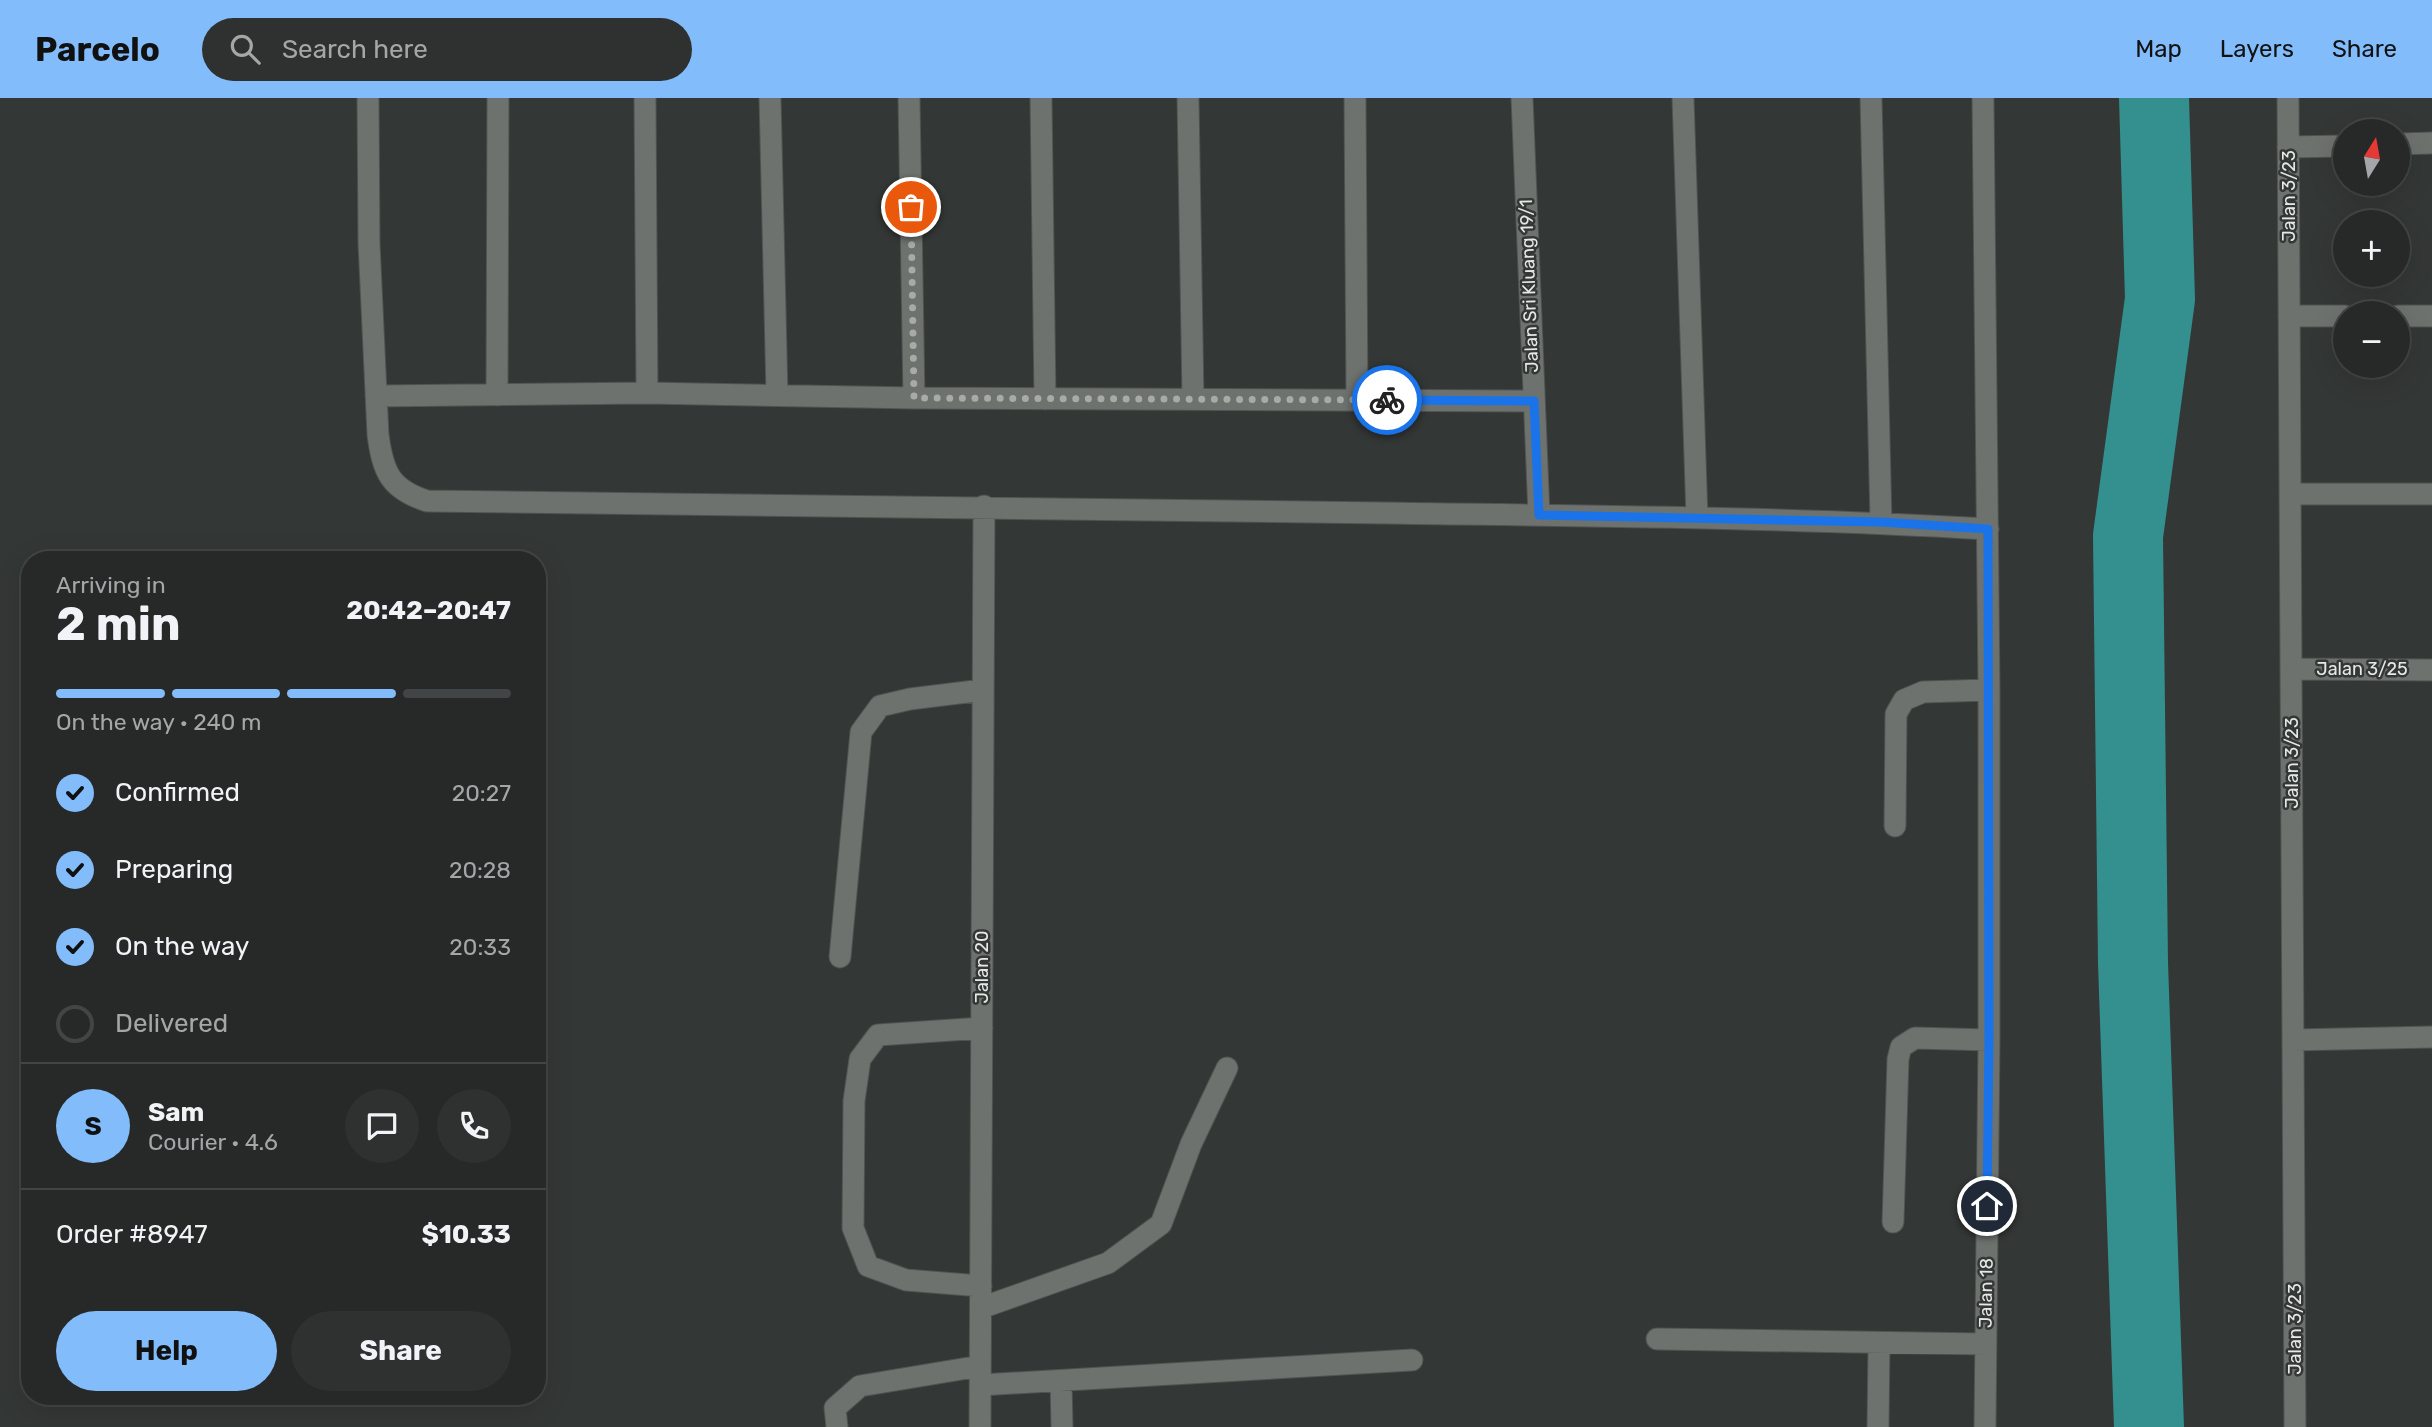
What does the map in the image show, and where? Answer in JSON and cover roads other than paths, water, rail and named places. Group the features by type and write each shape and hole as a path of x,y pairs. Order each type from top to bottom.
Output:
{"street":[{"path":"368,98 369,243 376,396 382,461 393,483 408,495 427,501 1539,515 1881,522 1988,529"},
{"path":"497,394 498,98"},
{"path":"645,98 647,393"},
{"path":"770,98 777,396"},
{"path":"909,98 914,398"},
{"path":"1041,98 1045,399"},
{"path":"1188,98 1193,399"},
{"path":"1355,98 1357,400"},
{"name":"Jalan Sri Kluang 19/1","path":"1522,98 1539,515"},
{"path":"1683,98 1697,518"},
{"path":"1871,98 1881,522"},
{"name":"Jalan 18","path":"1983,98 1989,690 1985,1427"},
{"name":"Jalan 3/23","path":"2288,98 2295,1427"},
{"path":"2410,144 2432,143"},
{"path":"2288,147 2333,146"},
{"path":"2289,316 2333,316"},
{"path":"2410,316 2432,316"},
{"path":"376,396 647,393 914,398 1534,401"},
{"path":"2290,494 2432,494"},
{"name":"Jalan 20","path":"980,1427 985,506"},
{"name":"Jalan 3/25","path":"2291,669 2432,670"},
{"path":"841,957 861,732 880,706 910,699 983,690"},
{"path":"1895,826 1896,714 1904,700 1923,692 1989,690"},
{"path":"981,1286 906,1280 868,1266 853,1228 853,1216 854,1101 860,1059 878,1035 982,1028"},
{"path":"2293,1040 2432,1037"},
{"path":"1893,1222 1898,1059 1901,1047 1915,1038 1989,1040"},
{"path":"981,1308 1108,1264 1161,1224 1191,1144 1227,1068"},
{"path":"1657,1339 1985,1344"},
{"path":"1878,1427 1879,1343"},
{"path":"836,1427 835,1408 860,1386 980,1375 1061,1381 1412,1360"},
{"path":"1061,1381 1062,1427"}],"waterway":[{"path":"2149,1427 2133,963 2128,536 2160,299 2154,98"}]}
